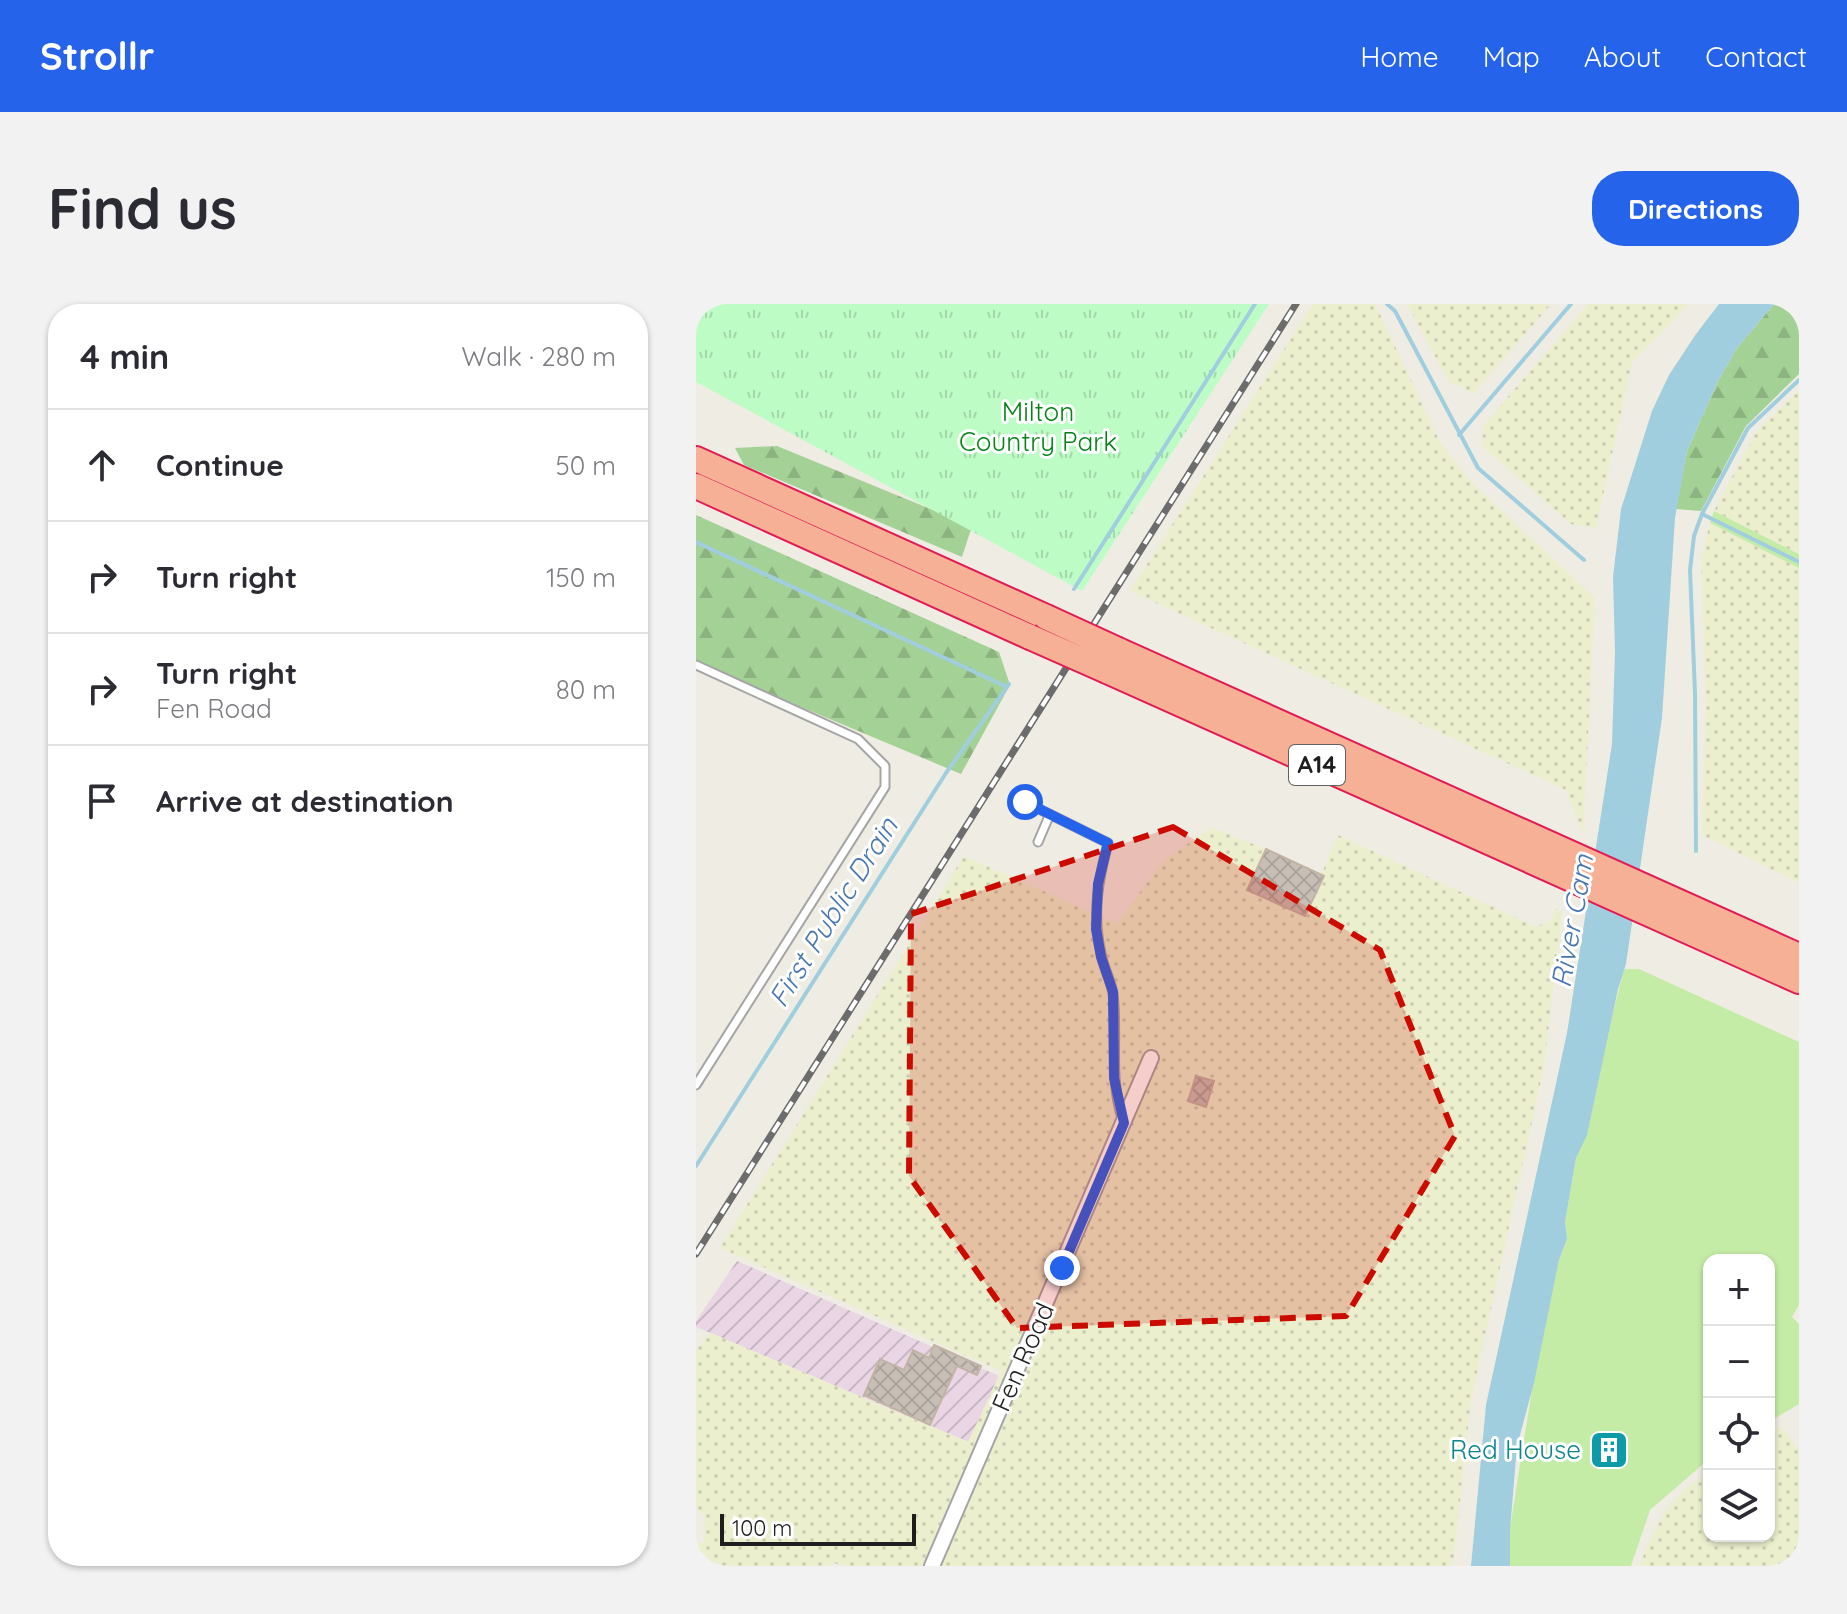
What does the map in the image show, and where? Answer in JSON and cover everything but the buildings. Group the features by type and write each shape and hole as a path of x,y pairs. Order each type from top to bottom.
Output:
{"highway":[{"name":"A14","path":"696,459 1046,617 1112,660 1527,860 1799,956"},
{"name":"A14","path":"696,486 1030,637 1112,660 1530,835 1799,981"}],"street":[{"name":"Fen Road","path":"932,1566 1151,1058"}],"lane":[{"path":"696,665 858,739 885,766 885,787 696,1085"},
{"path":"1025,802 1108,843 1098,884 1096,929 1101,957 1113,992 1114,1078 1124,1123"},
{"path":"1038,842 1050,814"}],"highlighted area":[{"path":"1173,827 1380,950 1455,1136 1346,1316 1017,1328 909,1176 911,914"}],"shaded area":[{"path":"737,1261 999,1376 969,1442 696,1327 696,1321"}],"green space":[{"name":"Milton Country Park","path":"696,304 1269,304 1082,591 696,382"},
{"path":"1313,304 1375,304 1440,442 1471,482 1595,598 1583,835 1566,790 1130,591"},
{"path":"1407,304 1551,304 1474,393 1449,382"},
{"path":"1588,304 1689,304 1632,362 1596,528 1571,524 1482,446 1483,426"},
{"path":"1774,304 1799,304 1799,374 1746,426 1701,511 1676,509 1687,451 1718,381 1737,348"},
{"path":"1799,390 1799,554 1714,511 1756,432"},
{"path":"777,446 972,526 962,557 744,465 735,448"},
{"path":"1714,511 1799,554 1799,568 1710,523"},
{"path":"696,515 999,652 1010,685 961,774 696,663"},
{"path":"1710,523 1799,568 1799,883 1702,835 1706,703 1701,559"},
{"path":"1212,827 1322,873 1338,835 1536,927 1551,920 1556,909 1562,911 1544,1067 1471,1400 1453,1566 842,1566 832,1562 829,1566 696,1566 696,1543 704,1542 705,1517 696,1507 696,1350 711,1333 968,1442 1001,1371 720,1248 964,856 1117,924 1163,861"},
{"path":"1624,969 1639,969 1799,1042 1799,1305 1792,1317 1799,1324 1799,1404 1775,1418 1775,1254 1703,1254 1703,1464 1650,1510 1631,1566 1504,1566 1537,1358 1559,1260 1567,1239 1565,1222 1576,1158"},
{"path":"1780,1426 1799,1451 1799,1566 1640,1566 1666,1510 1686,1488 1703,1476 1703,1542 1775,1542 1775,1430"}],"water":[{"path":"1719,304 1774,304 1737,348 1718,381 1687,451 1675,518 1662,718 1626,964 1587,1135 1576,1158 1565,1222 1567,1239 1559,1260 1534,1383 1517,1446 1510,1566 1471,1566 1486,1405 1567,1033 1612,744 1615,651 1613,577 1621,509 1652,411 1669,375"}],"waterway":[{"path":"1074,589 1255,304"},
{"path":"1387,304 1395,311 1478,468 1584,560"},
{"path":"1459,435 1571,304"},
{"path":"1696,851 1690,570 1694,536 1702,514 1748,428 1799,380"},
{"path":"1702,514 1799,562"},
{"path":"696,542 1007,687"},
{"name":"First Public Drain","path":"696,1166 946,773 1009,684"}],"railway":[{"path":"696,1254 1296,304"}],"place":[{"name":"Red House","path":"1609,1450"}],"route":[{"path":"1025,802 1108,843 1098,884 1096,929 1101,957 1113,992 1114,1078 1124,1123 1062,1268"}],"water label":[{"name":"River Cam","path":"1572,921"}]}
